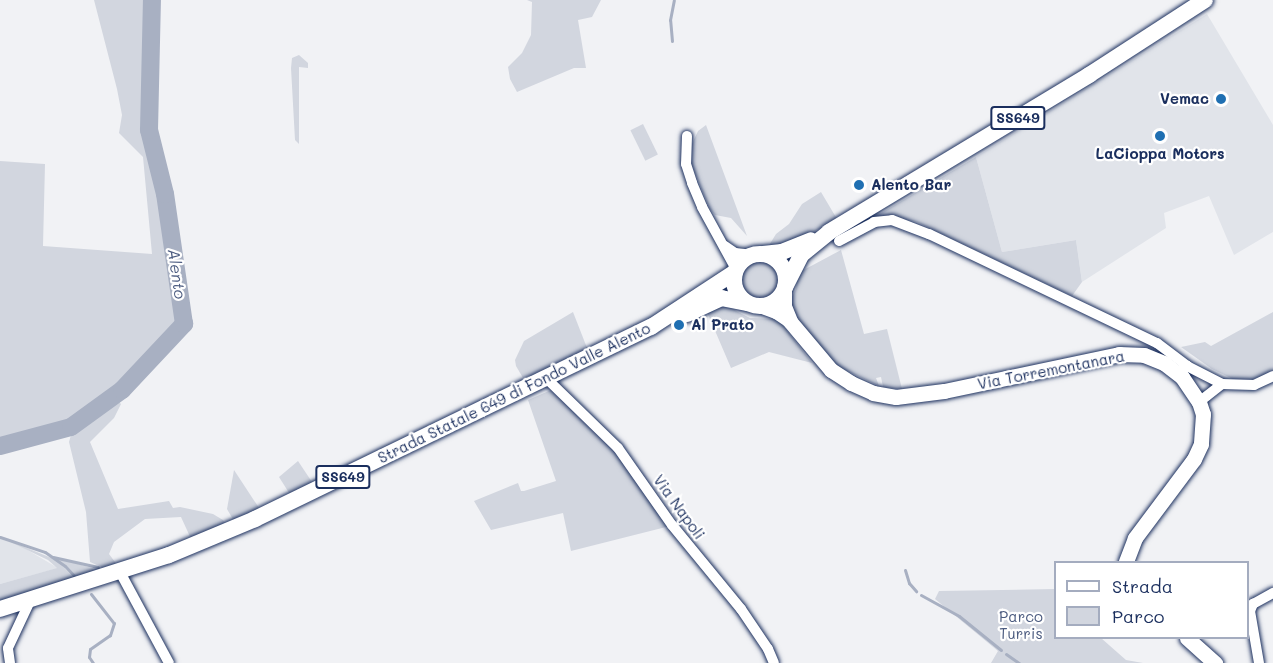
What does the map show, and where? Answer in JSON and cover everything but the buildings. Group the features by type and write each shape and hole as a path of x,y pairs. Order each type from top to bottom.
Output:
{"main road":[{"name":"Strada Statale 649 di Fondo Valle Alento","path":"0,609 120,572 233,530 660,322 721,298 755,305 775,302 801,255 834,237 1205,0"},
{"name":"Strada Statale 649 di Fondo Valle Alento","path":"660,322 735,271 740,262 758,254 782,252 834,237"},
{"path":"758,254 778,262 786,278 784,289"},
{"path":"735,271 735,290 755,305"}],"street":[{"path":"687,136 686,164 702,207 735,271"},
{"name":"Via Torremontanara","path":"834,237 874,222 892,220 929,234 1157,343 1183,370 1199,402 1203,430 1194,459 1135,538 1126,561"},
{"path":"718,240 735,253 758,254"},
{"name":"Via Torremontanara","path":"784,289 785,310 797,331"},
{"name":"Via Torremontanara","path":"755,305 782,315 831,370 873,393 896,397 944,391 1119,354 1154,358 1183,370"},
{"path":"1183,370 1222,384 1254,385 1273,376"},
{"name":"Via Napoli","path":"547,379 618,448 675,529 741,609 768,649 774,663"},
{"path":"1199,402 1222,384"},
{"path":"120,572 169,663"},
{"path":"1260,663 1250,611 1253,604 1273,593"},
{"path":"10,663 4,646 31,599"},
{"path":"1188,639 1215,663"}],"shaded area":[{"path":"1207,14 1273,125 1273,232 1234,255 1209,196 1164,213 1166,228 1082,282 1076,240 1002,252 976,157"},
{"path":"0,539 19,545 58,568 0,584"}],"green space":[{"path":"94,0 149,0 147,128 163,196 167,254 179,316 170,335 106,399 74,421 72,428 115,398 121,404 114,418 90,442 118,509 169,501 173,508 180,507 213,514 223,520 228,528 192,541 181,517 145,519 114,542 109,554 118,566 106,569 90,562 86,512 69,442 71,435 0,451 0,161 45,164 43,246 152,254 143,157 119,133 122,115"},
{"path":"527,0 601,0 592,17 578,20 586,68 574,68 517,92 510,79 508,67 522,53 531,35 532,2"},
{"path":"299,55 308,63 308,68 299,67 299,144 295,140 291,68 292,58"},
{"path":"643,124 658,155 645,161 630,130"},
{"path":"706,125 747,236 731,218 715,215 710,209 692,166 692,144 698,131"},
{"path":"976,157 1002,252 1076,240 1082,282 1072,296 917,222 891,216 873,218"},
{"path":"821,192 837,219 784,248 768,247 776,234 789,224 802,204"},
{"path":"841,250 864,334 887,329 902,389 883,387 881,377 876,378 879,386 839,367 798,319 789,303 796,289 798,273"},
{"path":"760,261 767,262 773,267 778,273 778,287 773,293 767,298 760,299 753,298 747,293 742,287 741,280 742,273 747,267 753,262"},
{"path":"728,303 736,311 750,318 778,319 812,363 769,352 731,368 707,312"},
{"path":"573,312 589,353 526,383 515,360 524,341"},
{"path":"1273,312 1273,372 1267,375 1253,379 1233,379 1212,369 1181,347 1205,342 1211,346"},
{"path":"551,390 617,453 670,526 571,551 563,513 491,530 474,501 518,483 521,491 524,491 556,481 528,400"},
{"path":"298,461 314,485 291,496 279,477"},
{"path":"234,470 261,511 235,523 227,509"},
{"path":"0,537 54,559 53,557 103,571 78,579 59,562 75,579 0,601 0,584 57,568 48,560"},
{"name":"Parco Turris","path":"1054,589 1054,639 1102,639 1126,660 1143,663 991,663 998,651 935,599 939,591"}],"waterway":[{"name":"Alento","path":"0,446 71,427 122,390 184,324 165,194 149,130 152,0"},
{"path":"672,41 670,20 674,0"},
{"path":"0,537 45,552 65,566 76,578"},
{"path":"53,557 98,567"},
{"path":"905,570 909,583 916,591"},
{"path":"91,594 114,623 110,635 90,649 89,657 93,663"},
{"path":"921,595 959,616 1001,650"},
{"path":"1006,654 1019,663"}],"place":[{"name":"Vemac","path":"1221,99"},
{"name":"LaCioppa Motors","path":"1160,136"},
{"name":"Alento Bar","path":"859,185"},
{"name":"Al Prato","path":"679,325"}]}
